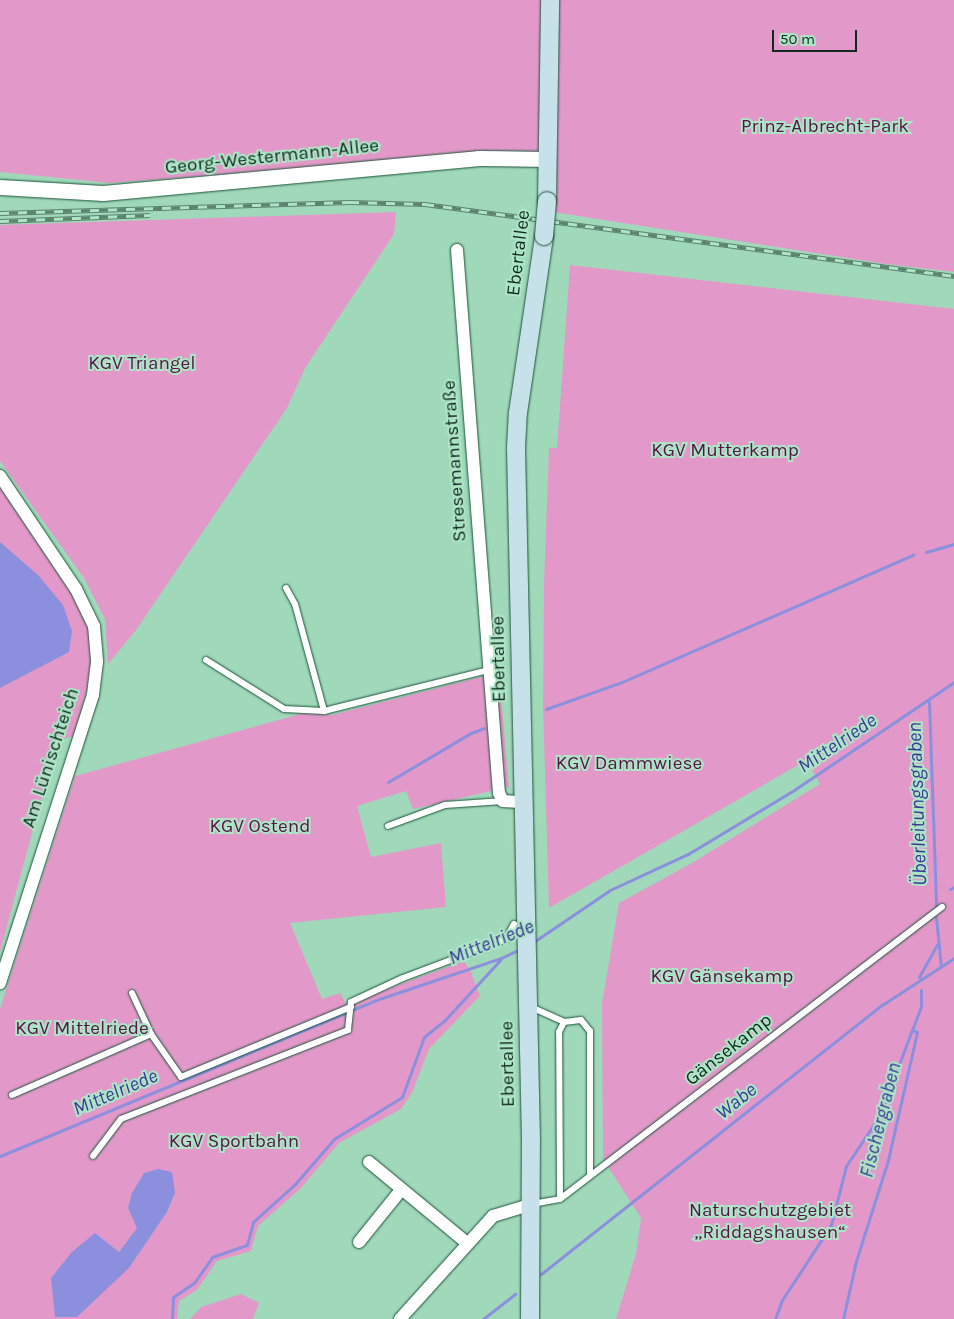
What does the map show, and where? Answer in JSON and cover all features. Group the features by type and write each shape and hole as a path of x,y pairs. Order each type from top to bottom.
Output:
{"main road":[{"name":"Ebertallee","path":"530,1319 527,956 520,929 524,802 516,448 518,412 544,236 547,201 550,0"}],"street":[{"name":"Georg-Westermann-Allee","path":"0,187 102,193 479,158 548,159"},
{"name":"Stresemannstraße","path":"458,250 488,670 499,793 503,801"},
{"name":"Am Lünischteich","path":"0,476 76,589 94,626 97,662 93,695 0,983"},
{"path":"503,801 524,802"},
{"path":"369,1162 467,1243"},
{"path":"359,1242 401,1190"},
{"path":"400,1319 493,1216 529,1205"}],"lane":[{"path":"286,588 294,604 324,711"},
{"path":"206,660 284,709 324,711 488,670"},
{"path":"388,826 445,805 503,801"},
{"name":"Gänsekamp","path":"529,1205 560,1199 942,907"},
{"path":"93,1156 120,1119 348,1030 351,1002 403,978 506,939 520,929"},
{"path":"132,993 152,1034 181,1077 351,1007"},
{"path":"528,1006 564,1022 581,1020 590,1031 590,1175"},
{"path":"560,1199 559,1032 564,1022"},
{"path":"12,1095 152,1034"}],"green space":[{"name":"Prinz-Albrecht-Park","path":"0,0 954,0 954,272 886,264 553,212 556,157 515,152 110,183 0,172"},
{"name":"KGV Triangel","path":"396,212 394,234 305,368 287,408 136,630 108,664 105,619 84,578 0,461 0,225"},
{"path":"570,265 954,309 954,1319 616,1319 636,1254 641,1218 603,1159 602,1003 619,903 692,863 820,784 807,760 549,908 543,707 544,583 549,448 557,448"},
{"path":"0,486 67,583 90,629 92,669 75,736 57,740 0,952"},
{"path":"498,660 509,787 413,809 406,791 357,806 371,857 441,843 446,907 290,923 322,999 340,993 346,1004 464,961 471,972 480,996 429,1049 412,1093 401,1109 339,1143 301,1188 258,1226 251,1251 217,1261 197,1290 179,1301 177,1319 0,1319 0,1009 75,776 304,713 332,715 485,676","holes":["175,1193 167,1212 129,1268 95,1233 119,1252 138,1228 128,1208"]},
{"path":"241,1294 259,1303 253,1319 190,1319 201,1307"}],"water":[{"path":"0,542 38,575 63,605 72,631 69,652 0,688"},
{"path":"158,1169 172,1172 175,1193 167,1212 129,1268 77,1317 55,1317 51,1278 72,1252 95,1233 119,1252 137,1228 128,1208 132,1193 144,1173"}],"waterway":[{"path":"926,552 954,544"},
{"path":"546,709 622,682 913,555"},
{"name":"Mittelriede","path":"532,943 610,890 688,854 794,790 954,682"},
{"name":"Überleitungsgraben","path":"929,702 936,906"},
{"path":"388,782 471,733 484,728"},
{"path":"950,889 954,887"},
{"name":"Überleitungsgraben","path":"936,917 941,967"},
{"name":"Fischergraben","path":"919,977 937,945"},
{"name":"Mittelriede","path":"0,1156 382,998 501,958 522,948"},
{"name":"Wabe","path":"541,1274 882,1005 954,958"},
{"path":"172,1319 173,1297 194,1283 212,1257 247,1245 253,1222 295,1184 334,1139 402,1097 424,1037 444,1021 500,960"},
{"name":"Fischergraben","path":"843,1319 856,1261 888,1160 917,1032 912,1030 921,1006 921,990"},
{"path":"775,1319 782,1300 831,1225 846,1166 880,1115 912,1030"},
{"name":"Wabe","path":"483,1319 515,1294"}],"railway":[{"path":"0,213 350,202 425,204 954,276"},
{"path":"0,221 150,215"}],"park label":[{"name":"KGV Mutterkamp","path":"725,451"},
{"name":"KGV Dammwiese","path":"629,764"},
{"name":"KGV Ostend","path":"260,827"},
{"name":"KGV Gänsekamp","path":"722,977"},
{"name":"KGV Mittelriede","path":"82,1029"},
{"name":"KGV Sportbahn","path":"234,1142"},
{"name":"Naturschutzgebiet „Riddagshausen“","path":"770,1222"}]}
